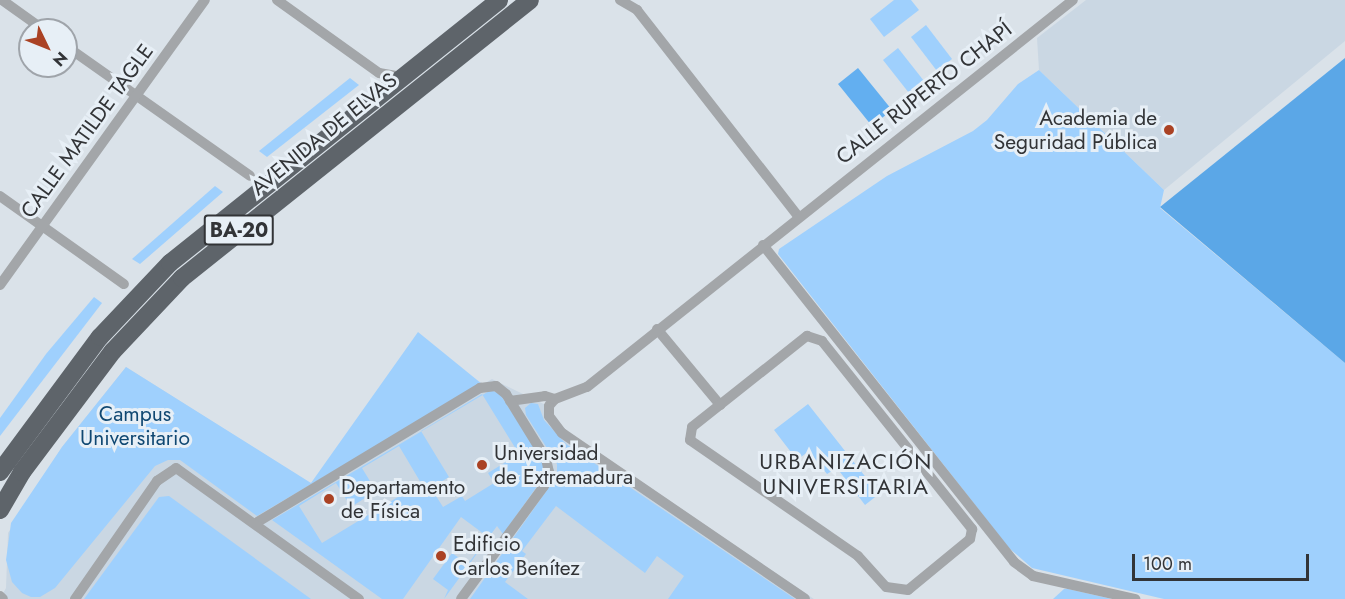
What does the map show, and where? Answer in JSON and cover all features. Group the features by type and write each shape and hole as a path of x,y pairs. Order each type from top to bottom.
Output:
{"highway":[{"name":"AVENIDA DE ELVAS","path":"0,472 79,363 163,270 499,0"},
{"name":"AVENIDA DE ELVAS","path":"0,510 22,472 113,351 176,284 530,0"}],"street":[{"path":"2,0 27,18"},
{"name":"CALLE MATILDE TAGLE","path":"0,285 205,0"},
{"path":"277,0 379,73 402,77"},
{"path":"620,0 635,5 799,217 587,387 555,399 549,406 549,416 562,433 805,599"},
{"name":"CALLE RUPERTO CHAPÍ","path":"799,217 1072,0"},
{"path":"78,55 250,176"},
{"path":"0,196 124,284"},
{"path":"763,245 1009,556 1026,572 1058,582 1135,599"},
{"path":"657,329 720,405"},
{"path":"816,336 972,529 971,538 912,588 890,589 858,556 693,444 690,429 720,405 802,338 816,336"},
{"path":"256,524 480,388 496,386 510,401 546,459 548,479 461,599"},
{"path":"510,401 545,396 555,399"},
{"path":"75,599 161,476 172,468 183,470 359,599"},
{"path":"0,596 3,599"}],"shaded area":[{"name":"Academia de Seguridad Pública","path":"1086,0 1345,0 1345,41 1164,190 1039,70 1037,38"},
{"path":"1345,58 1345,363 1160,207"},
{"path":"858,68 892,110 872,126 838,84"},
{"name":"Universidad de Extremadura","path":"126,367 313,485 492,379 552,408 556,421 567,431 814,599 0,599 6,588 8,533 62,447"}],"green space":[{"path":"894,0 911,0 919,10 884,37 870,19"},
{"path":"926,25 952,59 937,71 911,37"},
{"path":"898,48 924,81 909,93 883,60"},
{"path":"1039,70 1164,190 1160,208 1345,363 1345,599 1164,599 1032,568 1009,548 778,254 779,249 887,176 973,131 987,120 1018,84"},
{"path":"350,78 359,85 267,157 259,151"},
{"path":"215,186 223,192 140,264 132,259"},
{"path":"94,297 102,303 0,436 0,418 46,354"},
{"name":"Campus Universitario","path":"418,332 482,384 257,516 180,460 168,460 155,466 55,588 40,597 31,597 22,593 12,582 6,560 11,523 62,447 126,367 311,483"},
{"path":"491,390 500,394 544,463 543,478 503,534 497,526 444,599 448,590 433,579 452,553 468,564 488,537 461,517 403,599 382,599 272,520 421,431 449,477 431,488 443,507 462,496 465,501 494,483 488,473 519,454 483,395","holes":["399,446 421,483 322,543 299,506 336,483 351,507 376,491 362,468"]},
{"path":"531,403 538,404 544,420 566,444 795,599 668,599 684,576 657,556 645,573 556,506 522,551 526,554 505,582 528,599 470,599 557,476 557,464 526,415 525,408"},
{"path":"808,404 879,494 865,505 837,468 827,474 809,451 797,460 774,430"},
{"name":"Campus Universitario","path":"169,496 311,599 84,599 159,497"},
{"path":"1064,589 1068,589 1112,599 1053,599"}],"place":[{"name":"Academia de Seguridad Pública","path":"1169,130"},
{"name":"Universidad de Extremadura","path":"482,465"},
{"name":"Departamento de Física","path":"329,499"},
{"name":"Edificio Carlos Benítez","path":"441,556"}],"district":[{"name":"URBANIZACIÓN UNIVERSITARIA","path":"846,474"}]}
